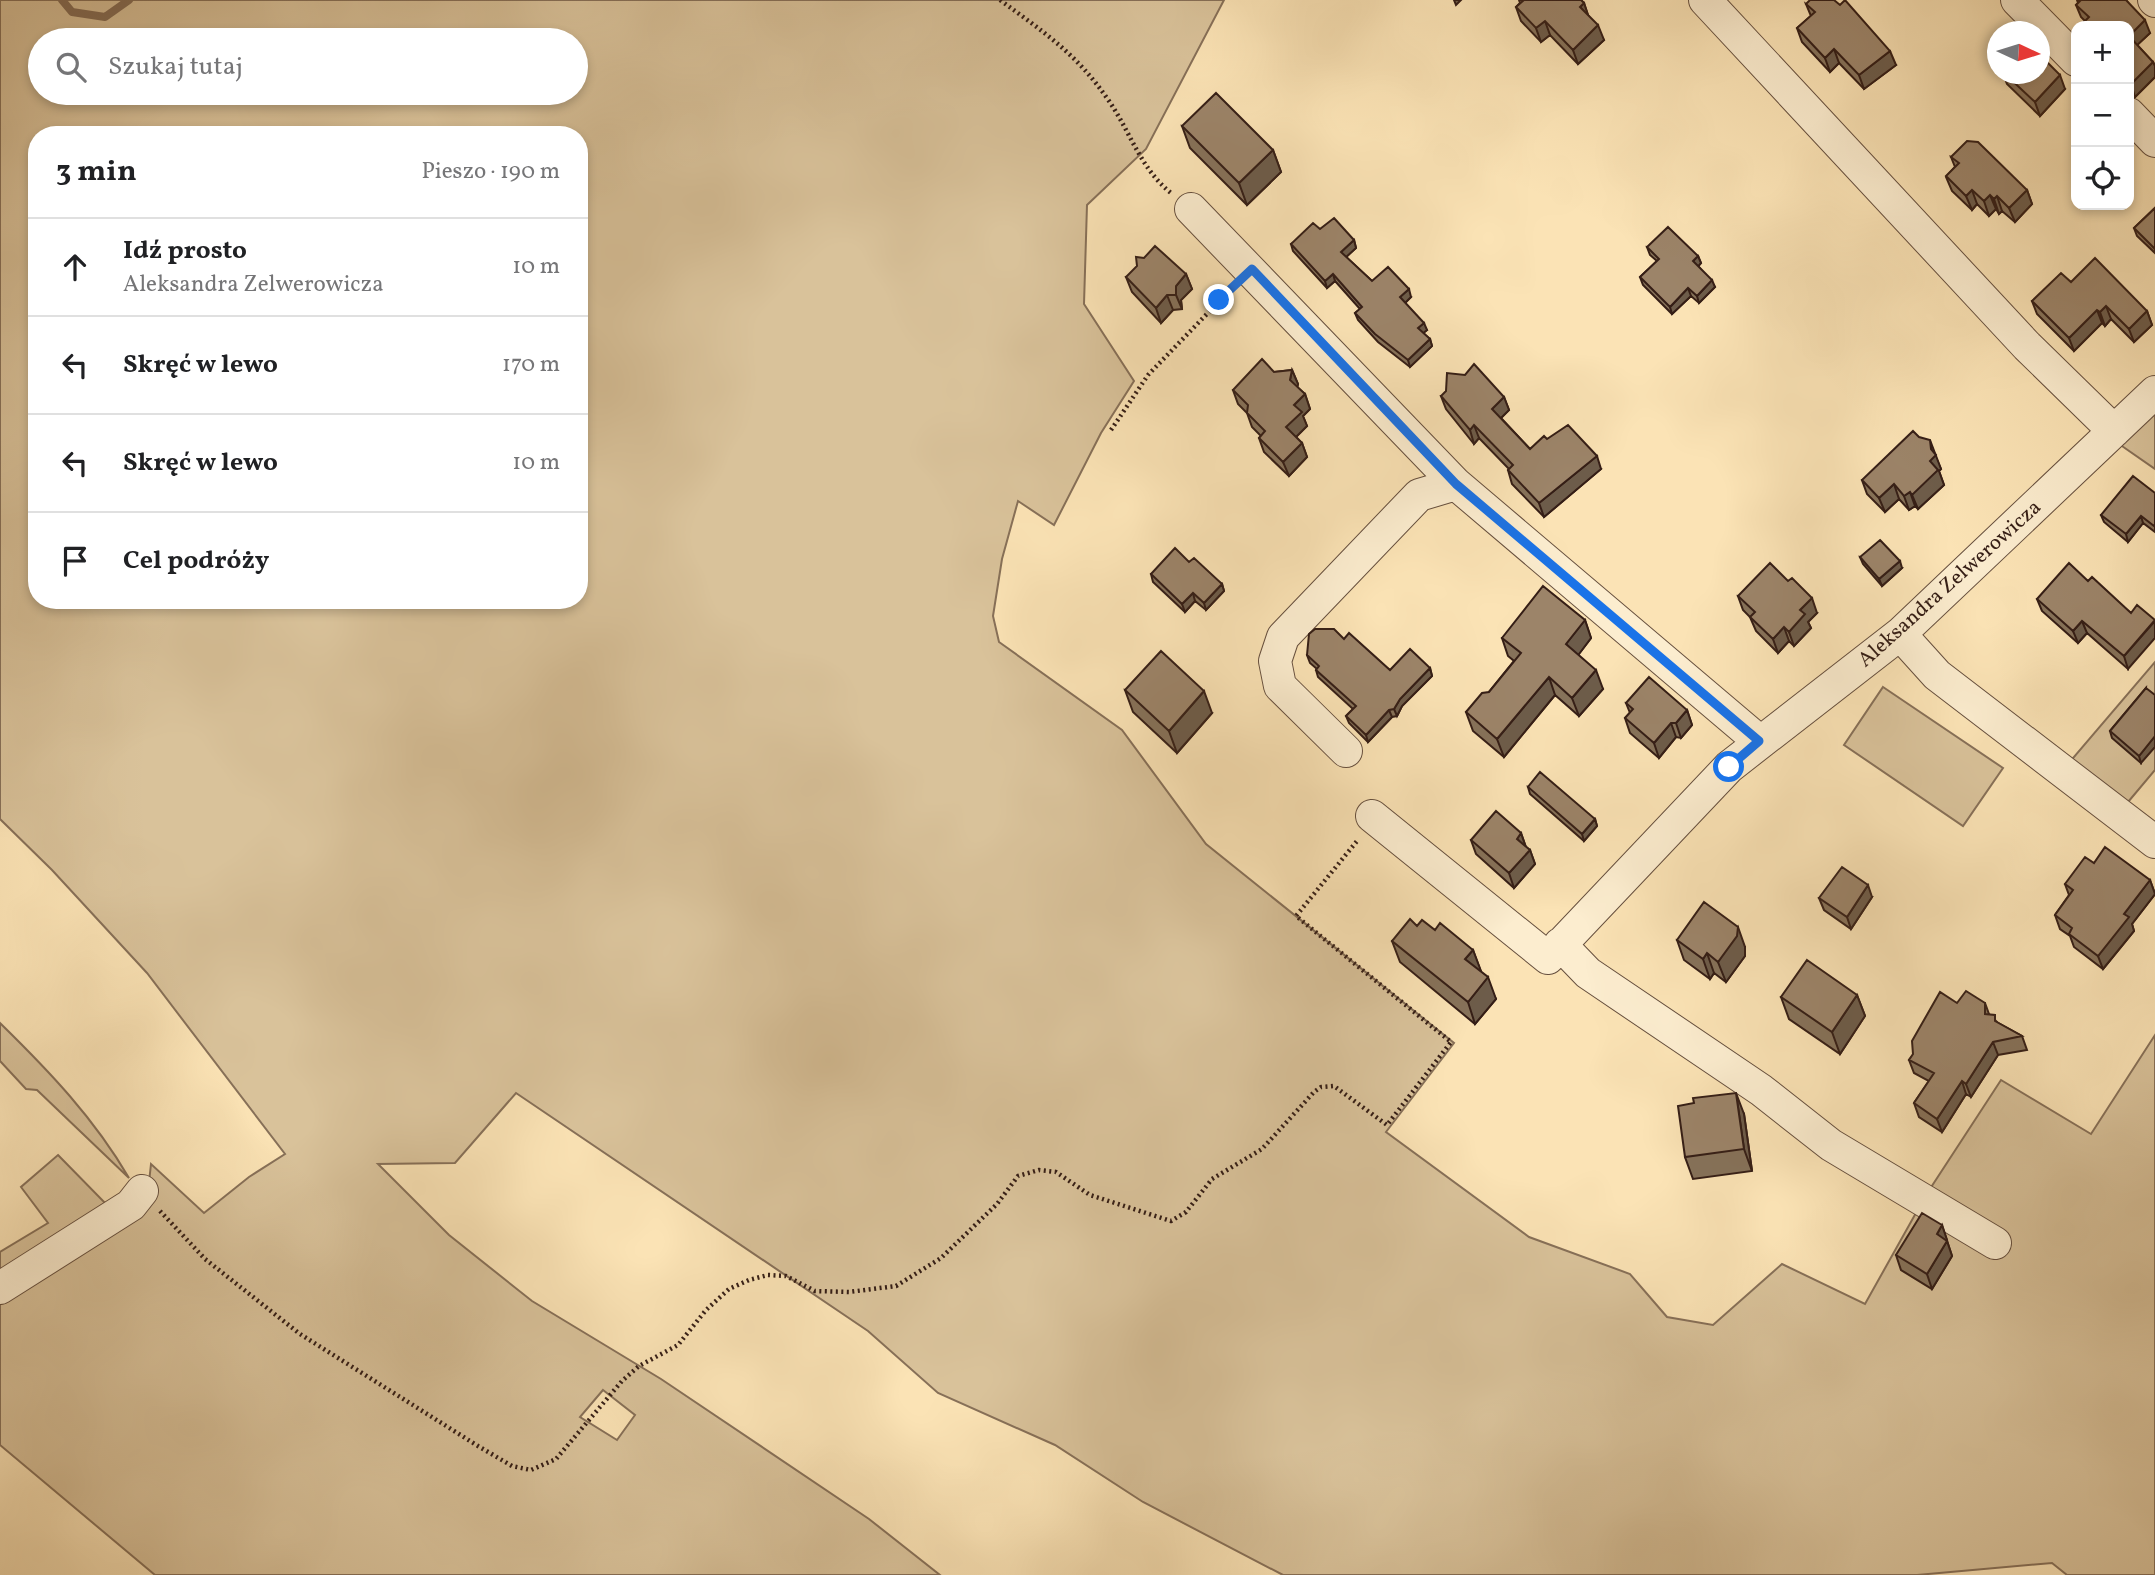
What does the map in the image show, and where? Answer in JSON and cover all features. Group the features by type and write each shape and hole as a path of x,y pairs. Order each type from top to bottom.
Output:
{"street":[{"path":"1705,0 2027,346 2114,431"},
{"path":"2017,0 2071,55"},
{"path":"2134,119 2155,141"},
{"path":"1191,209 1252,269 1456,484 1759,741"},
{"name":"Aleksandra Zelwerowicza","path":"1560,944 1729,767 1899,634 2155,392"},
{"path":"1346,751 1280,686 1275,660 1283,636 1419,495 1456,484"},
{"path":"1899,634 1937,675 2155,842"},
{"path":"1372,816 1548,958 1560,944 1588,973 1761,1090 1831,1145 1994,1243"},
{"path":"0,1288 131,1205 142,1191"}],"path":[{"path":"1000,0 1069,50 1110,102 1140,160 1155,180 1191,209"},
{"path":"1111,430 1148,375 1252,269"},
{"path":"142,1191 205,1259 300,1334 478,1447 512,1466 531,1470 556,1459 622,1381 639,1366 678,1345 721,1296 749,1280 768,1275 786,1276 815,1291 849,1292 896,1286 941,1258 997,1205 1018,1176 1039,1170 1056,1172 1090,1195 1171,1221 1186,1212 1212,1179 1262,1149 1314,1092 1327,1085 1334,1086 1387,1125 1451,1042 1296,916 1360,837 1372,816"}],"shaded area":[{"path":"0,0 1224,0 1146,149 1087,205 1084,304 1134,381 1101,433 1054,525 1018,501 1002,559 993,616 999,642 1122,730 1206,844 1454,1043 1386,1132 1529,1237 1630,1274 1667,1317 1713,1325 1782,1264 1865,1304 1926,1195 2001,1080 2091,1134 2155,1035 2155,1575 2067,1575 2052,1563 1917,1575 1283,1575 1143,1502 1055,1445 938,1393 868,1331 516,1093 455,1163 378,1164 449,1235 532,1301 661,1379 869,1519 940,1575 155,1575 0,1445 0,1294 146,1210 151,1164 204,1213 249,1177 285,1154 147,973 52,870 0,819","holes":["603,1390 635,1415 617,1440 580,1417"]},
{"path":"2155,411 2155,469 2119,444"},
{"path":"2155,662 2155,770 2123,808 2068,764"},
{"path":"1883,687 2003,768 1963,826 1844,745"},
{"path":"0,1023 70,1096 101,1135 129,1178 37,1090 26,1089 0,1061"},
{"path":"58,1155 110,1208 0,1274 0,1252 48,1223 21,1187"}],"building":[{"path":"1524,0 1581,0 1584,3 1580,7 1598,25 1573,50 1545,21 1536,28 1516,7"},
{"path":"1810,0 1834,0 1840,5 1845,0 1890,51 1859,75 1834,49 1825,58 1797,28 1815,12 1806,4"},
{"path":"2126,0 2145,20 2134,31 2134,21 2085,21 2089,17 2076,5 2080,1"},
{"path":"2134,41 2153,62 2134,81"},
{"path":"2050,65 2060,75 2035,102 2016,84 2050,84"},
{"path":"1216,93 1273,150 1239,183 1182,126"},
{"path":"1967,141 1978,142 2027,190 2009,208 1997,196 1994,199 1990,195 1984,201 1972,190 1966,196 1946,176 1959,163 1951,157"},
{"path":"2155,208 2155,249 2134,228"},
{"path":"1334,218 1354,240 1341,252 1372,281 1388,267 1409,289 1400,297 1424,323 1418,328 1430,339 1408,360 1375,334 1355,313 1362,307 1333,274 1325,281 1291,244 1313,223 1320,229"},
{"path":"1668,227 1698,256 1693,261 1712,280 1697,296 1688,288 1670,307 1640,277 1659,259 1647,247"},
{"path":"1155,246 1186,274 1176,286 1176,295 1167,295 1156,308 1126,277 1137,266 1136,257 1144,258"},
{"path":"2095,258 2147,311 2129,329 2106,306 2100,312 2097,310 2069,338 2032,301 2061,273 2071,282"},
{"path":"1262,359 1274,372 1292,370 1290,380 1305,394 1294,405 1302,412 1286,427 1302,443 1283,462 1259,438 1265,431 1247,413 1248,405 1233,390"},
{"path":"1474,364 1504,397 1492,409 1530,449 1544,436 1547,439 1568,425 1597,456 1539,503 1508,470 1513,465 1474,425 1470,430 1441,396 1446,391 1447,373 1465,375"},
{"path":"1913,431 1919,437 1930,440 1931,449 1936,455 1930,461 1938,470 1912,495 1910,492 1904,496 1894,484 1879,498 1862,480"},
{"path":"2133,476 2155,493 2155,524 2154,526 2141,516 2126,534 2101,515"},
{"path":"1880,540 1900,561 1879,579 1860,557"},
{"path":"1175,548 1189,562 1194,558 1222,584 1204,603 1193,593 1182,604 1151,574"},
{"path":"1770,563 1788,581 1792,578 1812,598 1800,610 1805,614 1789,632 1784,627 1773,639 1750,617 1755,612 1738,596"},
{"path":"2069,563 2088,581 2092,577 2131,613 2137,605 2155,620 2124,656 2082,621 2073,631 2037,599"},
{"path":"1543,586 1585,620 1566,644 1596,670 1572,698 1549,677 1497,739 1466,712 1482,693 1489,692 1521,653 1502,638"},
{"path":"1315,629 1334,629 1344,639 1349,633 1390,670 1410,649 1430,668 1394,709 1389,710 1366,735 1346,716 1356,706 1316,670 1319,666 1307,655 1309,634"},
{"path":"1161,651 1204,691 1169,731 1125,690"},
{"path":"1649,677 1687,710 1676,723 1671,723 1654,743 1625,718 1633,709 1626,703"},
{"path":"2146,688 2155,695 2155,736 2139,756 2110,731"},
{"path":"1540,772 1595,819 1582,834 1528,787"},
{"path":"1496,811 1521,833 1517,839 1530,850 1509,873 1471,840"},
{"path":"2105,847 2150,880 2124,914 2129,917 2098,956 2069,934 2072,928 2055,915 2073,890 2065,884 2085,857 2094,863"},
{"path":"1842,867 1868,885 1847,917 1819,898"},
{"path":"1704,902 1738,927 1737,936 1718,962 1707,953 1703,959 1677,940"},
{"path":"1410,919 1417,926 1422,920 1435,930 1440,923 1473,950 1465,959 1488,977 1468,1002 1392,941"},
{"path":"1807,960 1857,995 1832,1032 1781,997"},
{"path":"1966,991 1985,1003 1985,1014 1995,1015 1995,1021 2022,1036 1993,1042 1966,1084 1962,1081 1937,1119 1914,1103 1934,1073 1909,1060 1913,1054 1912,1041 1940,992 1957,1003"},
{"path":"1736,1093 1744,1149 1685,1157 1678,1106 1694,1103 1693,1098"},
{"path":"1922,1213 1942,1225 1937,1234 1947,1241 1927,1274 1896,1255"}],"waterway":[{"path":"62,0 72,12 105,17 129,0"}],"route":[{"path":"1219,300 1252,269 1456,484 1735,724 1759,741 1729,767"}]}
